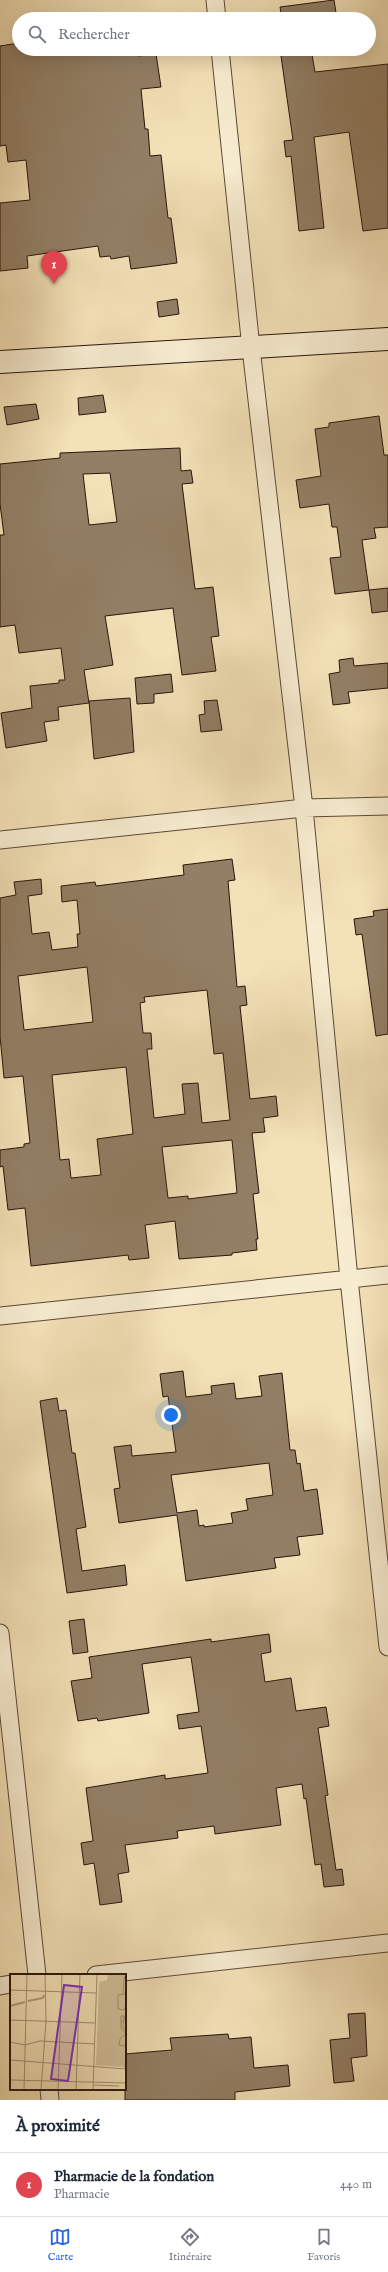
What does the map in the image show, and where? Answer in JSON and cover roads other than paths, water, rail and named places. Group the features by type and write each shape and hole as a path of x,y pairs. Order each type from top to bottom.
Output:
{"main road":[{"path":"0,362 388,339"}],"street":[{"path":"215,0 216,12"},
{"path":"221,56 251,348 304,808 349,1279 388,1647"},
{"path":"0,840 304,808 388,806"},
{"path":"0,1316 388,1275"},
{"path":"0,1633 37,1974"},
{"path":"105,1974 388,1943"},
{"path":"0,1986 10,1984"},
{"path":"49,2090 50,2100"}],"place":[{"name":"Pharmacie de la fondation","path":"54,284"}]}
